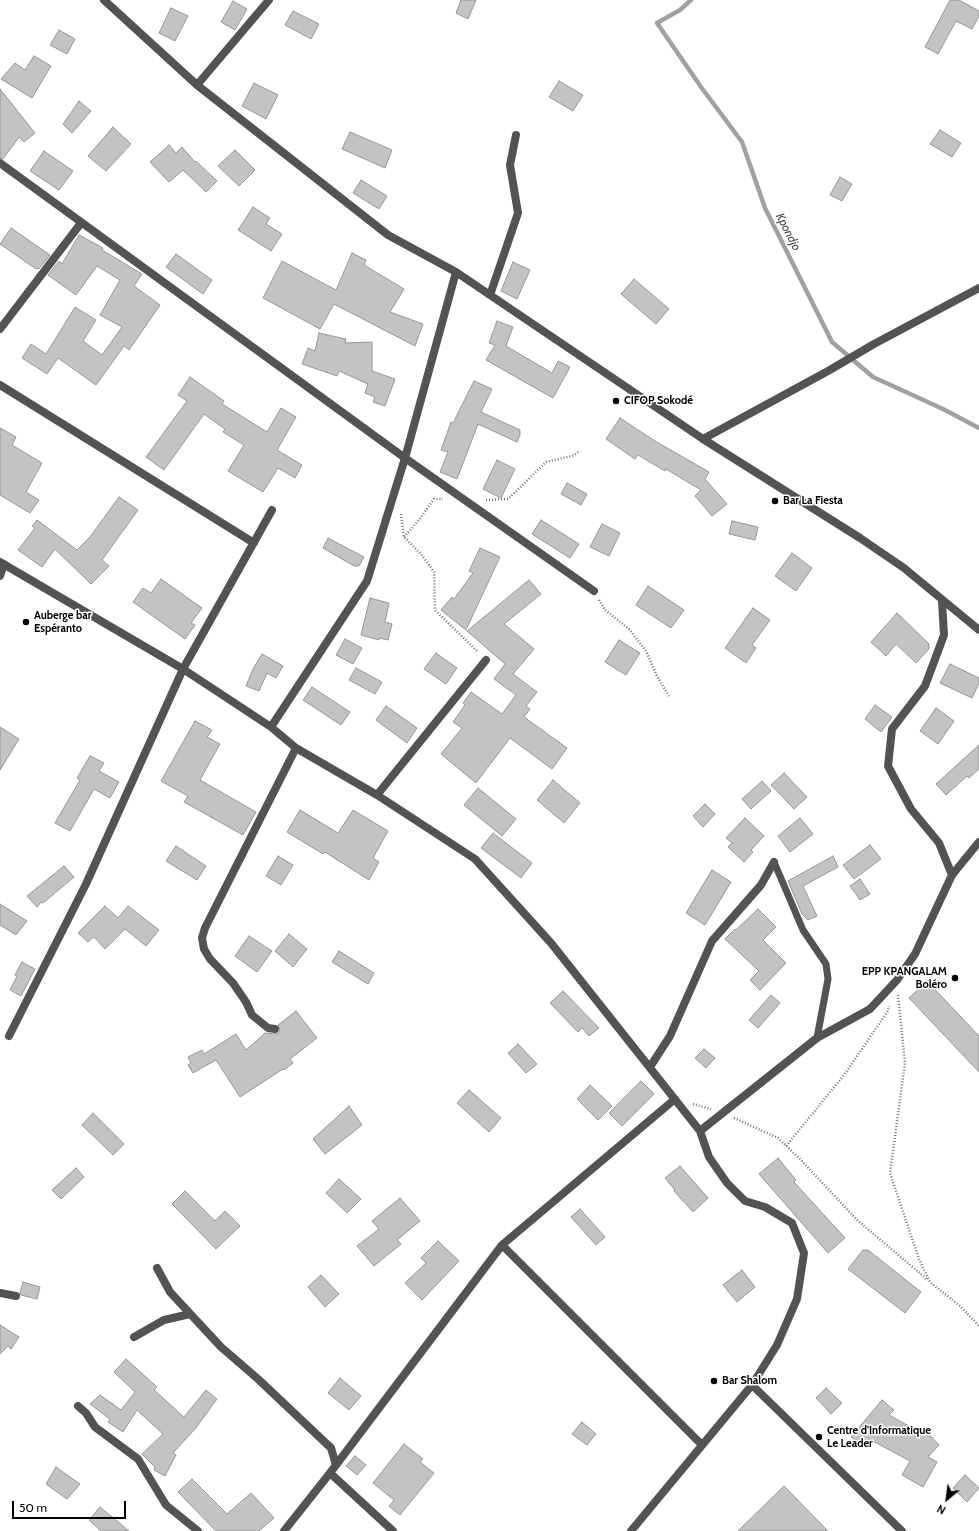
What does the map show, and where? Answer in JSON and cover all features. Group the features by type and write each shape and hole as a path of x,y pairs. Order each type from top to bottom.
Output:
{"street":[{"path":"104,0 197,85 388,235 456,272 703,439 860,538 904,568 942,601 979,630"},
{"path":"197,85 269,0"},
{"path":"490,295 518,213 510,165 516,135"},
{"path":"0,163 405,458 594,591"},
{"path":"0,330 81,223"},
{"path":"271,727 367,581 405,458 456,272"},
{"path":"703,439 828,371 874,344 979,288"},
{"path":"0,385 254,543"},
{"path":"9,1036 86,884 183,670 272,510"},
{"path":"0,576 2,563 183,670 271,727 296,748 376,795 474,859 551,943 700,1131 709,1157 726,1182 745,1200 765,1207 792,1223 804,1253 798,1299 777,1345 752,1385 631,1531"},
{"path":"942,601 944,634 925,686 892,729 888,766 911,809 939,843 952,875"},
{"path":"376,795 486,660"},
{"path":"275,1029 268,1028 252,1015 246,1002 233,983 210,959 204,949 202,938 209,921 296,748"},
{"path":"700,1131 817,1038 870,1009 897,980 915,954 952,875 979,842"},
{"path":"650,1067 670,1036 712,941 762,885 774,862"},
{"path":"284,1531 330,1473 502,1245 675,1099"},
{"path":"502,1245 702,1445"},
{"path":"157,1268 170,1292 221,1347 258,1379 331,1448 336,1465"},
{"path":"0,1293 16,1296"},
{"path":"134,1337 164,1320 190,1314"},
{"path":"752,1385 902,1531"},
{"path":"78,1406 86,1412 94,1427 138,1459 166,1505 198,1531"},
{"path":"330,1473 393,1531"}],"lane":[{"path":"774,862 803,930 826,964 828,979 817,1038"}],"path":[{"path":"482,500 489,501 508,499 546,462 572,456 580,451"},
{"path":"395,489 399,500 404,537 421,554 434,572 435,610 486,660"},
{"path":"404,537 419,520 434,499 461,498"},
{"path":"594,591 605,610 629,629 646,651 657,676 669,696"},
{"path":"897,980 905,1063 890,1173 919,1259 930,1282"},
{"path":"786,1146 844,1075 888,1011 890,1005"},
{"path":"675,1099 723,1112 778,1138 857,1220 960,1306 979,1326"}],"building":[{"path":"461,0 476,0 468,19 456,13"},
{"path":"950,0 959,0 979,11 979,16 972,29 956,21 938,54 925,47"},
{"path":"233,1 247,9 235,30 221,22"},
{"path":"171,8 188,16 175,41 159,33"},
{"path":"293,11 319,24 311,39 285,25"},
{"path":"59,30 75,39 67,54 50,45"},
{"path":"34,56 51,66 32,98 1,79 15,63 25,70"},
{"path":"559,81 583,95 573,111 549,97"},
{"path":"254,83 278,95 266,119 242,106"},
{"path":"0,89 35,133 24,142 19,137 3,159 0,158"},
{"path":"79,101 91,111 72,133 63,124"},
{"path":"113,127 131,144 106,171 88,156"},
{"path":"940,130 961,143 952,157 930,144"},
{"path":"350,132 392,150 385,168 342,149"},
{"path":"169,145 176,153 182,147 195,162 196,161 217,181 206,192 183,170 169,182 150,162"},
{"path":"235,150 255,170 239,186 218,166"},
{"path":"44,151 73,171 59,190 30,171"},
{"path":"840,177 852,184 842,201 830,195"},
{"path":"361,180 387,196 379,209 353,193"},
{"path":"253,207 270,218 266,224 282,234 271,251 238,230"},
{"path":"11,228 50,255 39,269 36,269 0,244"},
{"path":"79,235 103,248 102,250 142,274 134,286 160,305 129,350 124,346 96,385 58,358 47,374 22,358 31,344 46,354 75,307 96,320 83,341 102,355 122,327 100,315 120,280 97,266 76,295 48,275 59,261 62,264"},
{"path":"352,253 366,260 364,265 404,289 390,312 423,324 415,346 334,304 320,329 263,298 282,261 336,290"},
{"path":"176,254 212,280 203,294 166,267"},
{"path":"513,262 530,270 517,299 501,291"},
{"path":"634,279 669,309 656,324 621,294"},
{"path":"497,321 513,327 506,346 552,373 558,361 570,367 553,398 486,360 495,345 489,343"},
{"path":"319,333 346,339 345,343 372,342 372,371 395,379 385,406 373,402 375,397 365,393 368,384 339,371 337,376 302,364 308,348 315,351"},
{"path":"190,377 224,401 222,404 267,432 281,408 296,417 277,450 302,465 295,478 278,468 263,492 228,471 244,445 223,432 225,429 204,414 164,470 146,457 187,401 178,395"},
{"path":"474,381 492,389 481,412 520,430 520,435 517,442 478,424 457,479 440,472 448,452 441,450 451,422 453,423"},
{"path":"620,418 655,441 709,472 705,479 727,504 712,516 695,496 701,490 666,469 665,471 638,455 635,459 606,439"},
{"path":"0,428 16,437 12,445 42,463 26,492 39,500 30,513 0,495"},
{"path":"497,460 515,469 501,498 483,489"},
{"path":"567,483 587,494 581,505 561,494"},
{"path":"119,497 138,510 102,560 109,566 91,584 55,549 42,567 18,550 35,528 32,526 37,520 77,550 90,537"},
{"path":"541,520 579,544 570,558 532,534"},
{"path":"732,521 758,527 755,540 729,534"},
{"path":"602,524 620,533 609,556 590,547"},
{"path":"328,538 364,557 359,566 354,566 323,548"},
{"path":"480,548 500,557 466,630 441,610 452,597 454,599 473,573 469,571"},
{"path":"792,553 812,568 796,591 775,576"},
{"path":"161,579 202,608 191,623 195,625 185,639 133,602 143,588 151,593"},
{"path":"529,580 541,594 504,624 534,649 513,674 537,692 526,706 530,709 524,717 567,748 552,769 510,738 476,783 441,754 462,728 453,722 465,705 463,703 471,692 502,714 516,695 494,679 505,664 467,631"},
{"path":"648,586 684,610 671,628 636,605"},
{"path":"370,598 389,603 385,622 392,624 388,640 379,638 379,640 361,635"},
{"path":"753,608 770,620 752,645 756,648 746,663 725,648"},
{"path":"897,613 929,644 929,649 916,663 896,644 886,656 871,642"},
{"path":"345,639 362,648 353,664 336,655"},
{"path":"619,640 640,653 626,675 605,662"},
{"path":"436,653 457,668 446,684 424,669"},
{"path":"262,654 283,666 276,678 267,673 259,691 246,686 253,669"},
{"path":"950,664 979,678 979,683 972,698 940,683"},
{"path":"356,668 382,682 375,694 349,680"},
{"path":"312,687 350,712 341,725 303,700"},
{"path":"875,705 892,717 881,732 865,719"},
{"path":"386,706 417,728 407,743 376,720"},
{"path":"936,708 954,721 938,744 920,731"},
{"path":"195,721 212,730 207,737 220,744 200,780 256,812 243,835 184,802 188,796 161,781"},
{"path":"0,727 19,739 0,770"},
{"path":"979,745 979,769 969,778 967,776 946,795 936,784"},
{"path":"90,756 104,763 99,771 119,782 110,798 94,789 70,831 55,823 80,780 77,778"},
{"path":"784,773 807,797 794,809 771,785"},
{"path":"553,780 580,803 564,823 537,800"},
{"path":"762,781 771,791 751,809 742,799"},
{"path":"478,788 516,819 502,836 464,805"},
{"path":"705,804 715,814 703,827 693,816"},
{"path":"300,810 338,833 353,810 388,831 373,858 379,862 369,880 325,852 323,854 287,832"},
{"path":"745,818 764,836 751,850 753,852 744,862 728,847 732,843 726,838"},
{"path":"800,818 813,834 790,852 778,836"},
{"path":"493,833 532,863 521,878 481,848"},
{"path":"870,845 881,859 854,879 843,865"},
{"path":"176,846 206,866 197,880 166,861"},
{"path":"278,856 293,865 281,885 266,876"},
{"path":"833,856 838,867 803,886 817,916 808,920 802,914 788,881"},
{"path":"64,866 74,877 43,903 41,902 37,907 27,896"},
{"path":"712,870 731,882 705,925 686,913"},
{"path":"860,879 870,894 860,900 850,886"},
{"path":"0,904 27,921 16,935 0,925"},
{"path":"105,906 118,918 128,906 159,930 146,946 125,929 105,949 94,937 88,942 78,933"},
{"path":"758,909 776,927 763,940 786,963 760,990 750,980 759,971 725,939"},
{"path":"289,934 307,949 293,967 275,951"},
{"path":"249,936 272,951 257,972 235,956"},
{"path":"339,951 374,973 368,984 332,962"},
{"path":"22,962 35,969 21,996 10,990 17,976 15,975"},
{"path":"927,981 979,1036 979,1072 909,998"},
{"path":"563,991 599,1028 589,1036 582,1028 578,1032 550,1003"},
{"path":"771,995 780,1003 758,1028 749,1020"},
{"path":"296,1011 317,1038 290,1059 293,1063 284,1070 283,1069 240,1097 216,1060 193,1073 188,1065 191,1063 188,1057 202,1050 204,1054 236,1034 246,1050 265,1033 279,1033 280,1029 278,1025"},
{"path":"518,1044 537,1064 526,1073 508,1053"},
{"path":"704,1049 715,1058 706,1068 695,1058"},
{"path":"641,1081 654,1094 622,1126 609,1113"},
{"path":"590,1085 612,1106 598,1120 577,1099"},
{"path":"469,1090 501,1118 489,1132 457,1103"},
{"path":"349,1106 362,1125 325,1154 313,1139"},
{"path":"93,1113 124,1144 113,1155 82,1125"},
{"path":"778,1158 796,1180 794,1182 845,1238 828,1253 759,1174"},
{"path":"680,1166 708,1198 693,1212 674,1191 675,1190 665,1178"},
{"path":"76,1168 84,1177 61,1199 52,1190"},
{"path":"339,1179 361,1199 347,1213 326,1193"},
{"path":"185,1191 215,1221 225,1211 240,1226 216,1249 172,1204"},
{"path":"400,1198 420,1221 397,1240 401,1244 374,1266 357,1246 379,1229 372,1221"},
{"path":"580,1209 605,1237 596,1245 571,1217"},
{"path":"438,1241 459,1261 422,1300 405,1283 426,1263 421,1258"},
{"path":"863,1250 868,1250 921,1292 905,1313 848,1269"},
{"path":"742,1270 755,1287 737,1302 723,1285"},
{"path":"321,1275 339,1294 325,1307 308,1287"},
{"path":"23,1282 40,1287 37,1299 21,1295 20,1293"},
{"path":"0,1325 19,1337 11,1349 8,1346 0,1354"},
{"path":"126,1359 157,1387 154,1390 184,1417 206,1390 217,1399 195,1429 173,1453 176,1455 165,1476 154,1470 155,1467 142,1454 163,1434 137,1410 123,1432 108,1422 110,1419 90,1404 100,1395 121,1410 135,1392 114,1372"},
{"path":"340,1378 361,1396 349,1410 328,1393"},
{"path":"826,1388 842,1403 831,1414 816,1398"},
{"path":"882,1400 894,1410 889,1415 925,1435 927,1432 939,1445 928,1457 937,1462 923,1487 902,1475 910,1461 869,1439 863,1446 851,1437"},
{"path":"582,1422 596,1434 587,1445 572,1434"},
{"path":"404,1444 423,1459 420,1462 434,1473 400,1515 389,1506 394,1500 373,1483"},
{"path":"355,1456 366,1465 357,1475 346,1466"},
{"path":"56,1467 80,1484 67,1499 46,1484"},
{"path":"965,1475 979,1488 967,1502 953,1488"},
{"path":"192,1479 227,1514 251,1493 274,1518 259,1531 216,1531 178,1492"},
{"path":"784,1486 828,1531 738,1531"},
{"path":"100,1507 129,1531 101,1531 89,1520"}],"waterway":[{"name":"Kpondjo","path":"691,0 680,10 657,23 701,87 742,142 765,208 832,342 873,377 943,409 979,428"}],"place":[{"name":"CIFOP Sokodé","path":"616,401"},
{"name":"Bar La Fiesta","path":"775,501"},
{"name":"Auberge bar Espéranto","path":"26,622"},
{"name":"EPP KPANGALAM Boléro","path":"955,978"},
{"name":"Bar Shalom","path":"714,1381"},
{"name":"Centre d'Informatique Le Leader","path":"819,1437"}]}
